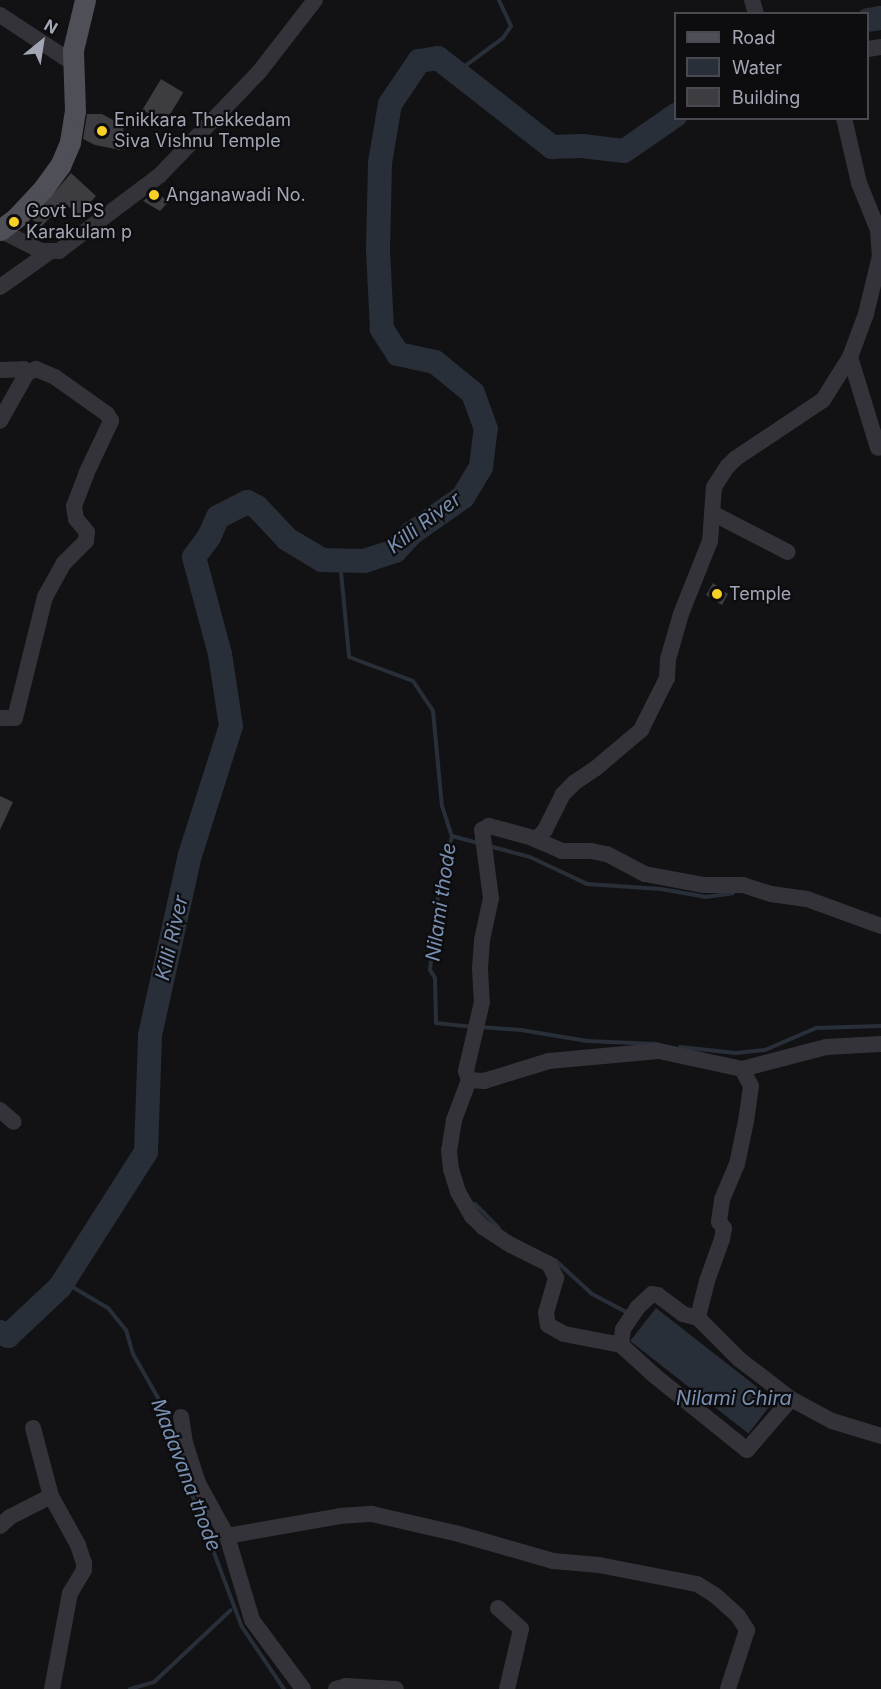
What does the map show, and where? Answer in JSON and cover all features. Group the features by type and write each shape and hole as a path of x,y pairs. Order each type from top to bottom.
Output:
{"main road":[{"path":"0,230 16,218 60,166 70,142 75,111 74,50 85,0"}],"street":[{"path":"0,287 48,253 59,251 159,176 259,72 315,0"},
{"path":"0,15 73,63"},
{"path":"534,839 545,830 563,794 574,783 634,738 652,713 667,678 668,659 681,614 710,541 714,487 727,467 823,400 850,357 866,314 880,256 878,230 859,183 844,120"},
{"path":"0,230 48,253"},
{"path":"866,314 881,323"},
{"path":"850,357 878,448"},
{"path":"0,370 24,369 27,373"},
{"path":"0,421 27,373 36,369 55,377 107,414 111,421 86,474 75,506 76,519 87,532 86,541 64,563 45,597 15,718 0,718"},
{"path":"712,513 788,552"},
{"path":"791,1399 747,1450 655,1376 621,1345 564,1334 548,1325 546,1313 556,1278 549,1264 511,1245 483,1227 472,1216 458,1192 451,1169 449,1150 454,1120 469,1080 466,1071 468,1058 483,1002 480,968 482,940 491,898 482,830 489,826 534,839 562,851 591,850 607,854 645,874 704,885 743,885 771,894 817,902 881,926"},
{"path":"469,1080 484,1081 549,1061 659,1052 742,1069 826,1047 881,1044"},
{"path":"698,1318 707,1281 722,1239 724,1228 719,1222 722,1200 737,1164 746,1121 751,1086 742,1069"},
{"path":"0,1110 14,1122"},
{"path":"621,1345 623,1329 630,1317 652,1294 658,1295 683,1314 698,1318 739,1359 791,1399 832,1422 881,1436"},
{"path":"181,1417 185,1443 198,1483 227,1536 252,1620 303,1689"},
{"path":"33,1428 51,1496 78,1545 84,1563 84,1570 70,1593 52,1689"},
{"path":"0,1526 10,1517 51,1496"},
{"path":"227,1536 340,1516 372,1514 459,1534 553,1561 599,1565 697,1584 716,1596 738,1616 747,1630 728,1689"},
{"path":"498,1608 521,1629 507,1689"},
{"path":"336,1689 346,1686 396,1689"}],"water":[{"name":"Nilami Chira","path":"656,1308 774,1400 748,1433 630,1341"}],"building":[{"path":"161,79 183,92 165,123 142,110"},
{"name":"Enikkara Thekkedam Siva Vishnu Temple","path":"87,114 102,114 124,126 120,150 95,145 83,139"},
{"path":"71,173 96,196 79,215 64,203 41,227 32,219"},
{"name":"Anganawadi No.","path":"156,191 168,202 160,211 143,201"},
{"name":"Temple","path":"713,583 728,594 722,605 706,595"},
{"path":"0,796 13,802 0,830"}],"waterway":[{"path":"457,72 503,38 511,26 499,0"},
{"name":"Killi River","path":"869,20 881,18"},
{"name":"Killi River","path":"0,1332 8,1336 60,1287 146,1152 150,1035 190,855 231,726 220,654 194,557 209,537 218,517 247,502 257,507 287,539 322,560 364,561 395,551 412,533 463,497 481,467 486,429 473,393 435,362 398,354 382,329 378,250 380,163 390,104 419,61 438,58 552,147 582,146 624,151 674,116"},
{"name":"Nilami thode","path":"340,561 349,657 413,681 433,711 442,806 452,836 438,896 430,970 435,978 436,1023 473,1027"},
{"path":"452,836 479,843"},
{"path":"489,846 530,857 587,884 661,889 706,897 733,893"},
{"name":"Nilami thode","path":"680,1047 736,1053 765,1050 816,1028 881,1026"},
{"name":"Nilami thode","path":"481,1027 521,1030 587,1041 657,1044"},
{"path":"475,1204 499,1228"},
{"path":"555,1260 592,1294 628,1313"},
{"name":"Madavana thode","path":"64,1282 108,1308 126,1330 133,1354 162,1405 175,1449 242,1627 284,1689"},
{"path":"130,1689 154,1682 231,1610"}],"place":[{"name":"Enikkara Thekkedam Siva Vishnu Temple","path":"102,131"},
{"name":"Anganawadi No.","path":"154,195"},
{"name":"Govt LPS Karakulam p","path":"14,222"},
{"name":"Temple","path":"717,594"}]}
